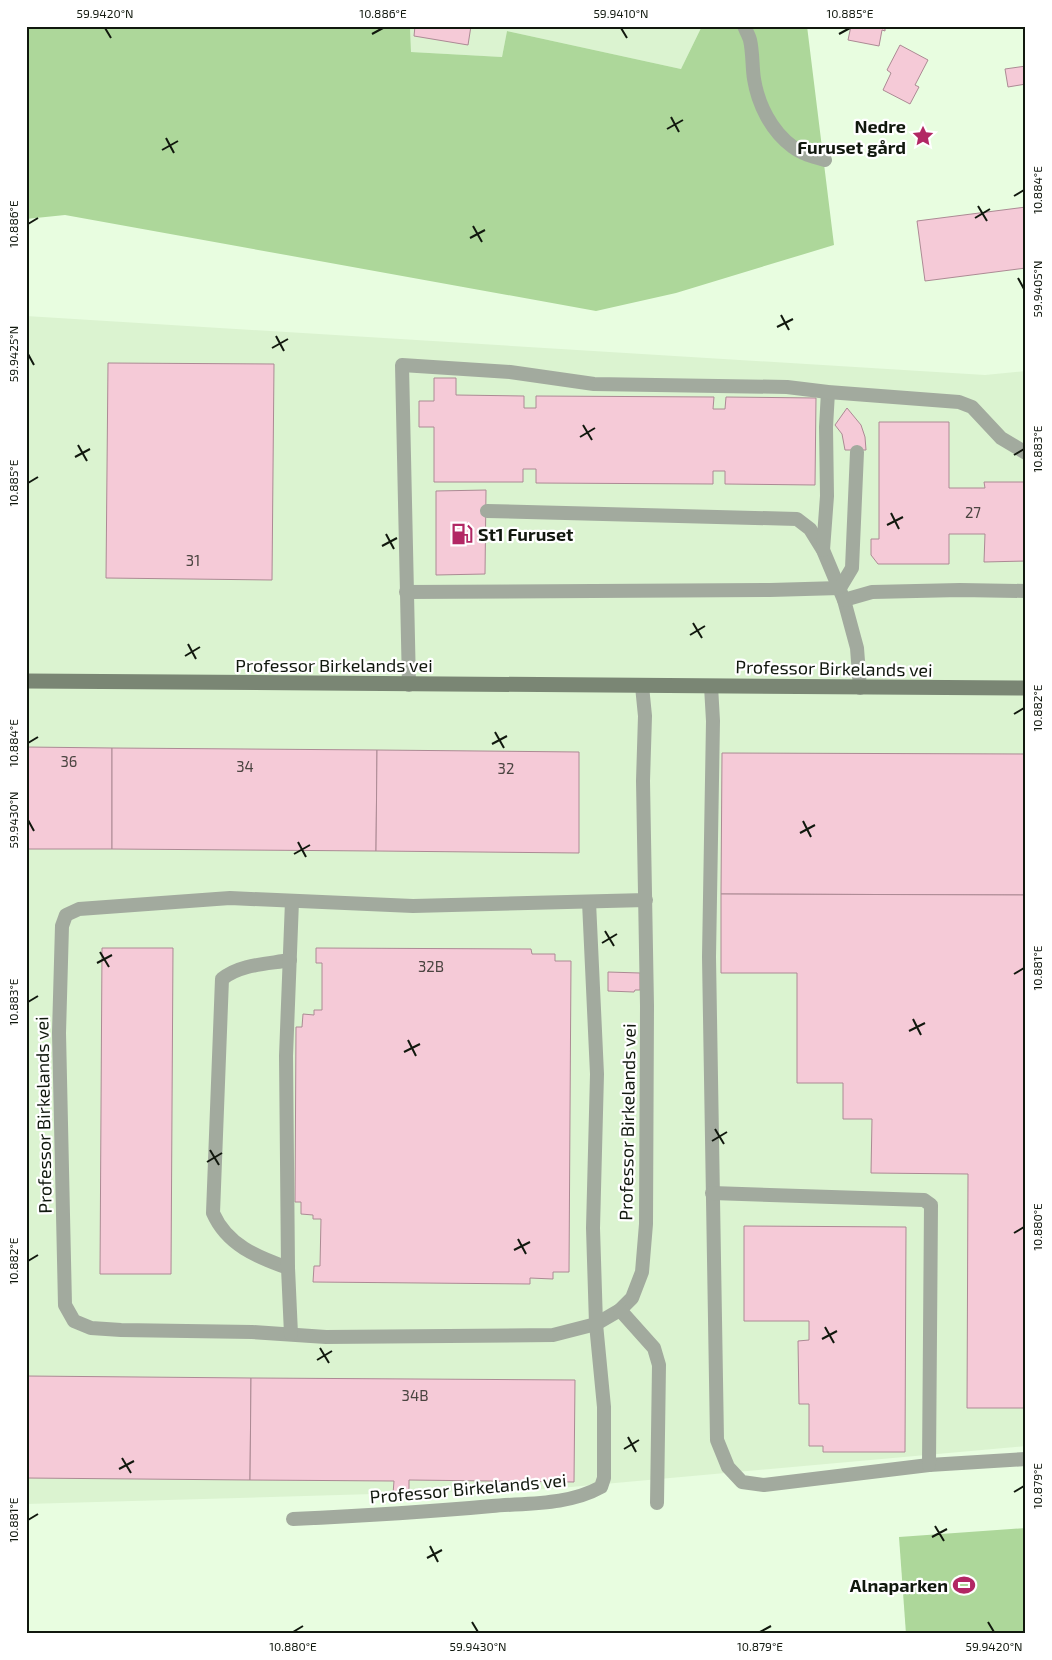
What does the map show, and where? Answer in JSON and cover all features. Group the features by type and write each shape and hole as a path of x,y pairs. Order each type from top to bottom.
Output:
{"main road":[{"name":"Professor Birkelands vei","path":"26,681 1026,688"}],"lane":[{"path":"744,26 750,40 754,78 759,101 767,116 778,134 793,147 808,155 825,160"},
{"path":"409,685 402,365 510,372 594,384 787,387 959,402 972,406 1001,438 1026,453"},
{"path":"823,550 827,496 826,427 828,392"},
{"path":"842,594 852,568 857,452"},
{"path":"487,511 797,519 810,529 823,550 842,594 857,648 860,688"},
{"path":"406,592 770,590 842,594 960,590 1026,591"},
{"name":"Professor Birkelands vei","path":"642,686 645,716 643,782 646,900 648,1006 646,1224 642,1272 632,1298 620,1310 596,1324 553,1335 326,1337 252,1332 121,1330 91,1328 74,1321 65,1305 59,1033 62,926 66,915 79,909 230,898 413,906 646,900"},
{"path":"712,686 709,957 717,1440 728,1467 742,1482 764,1485 929,1465 1026,1459"},
{"path":"291,1334 288,1268 286,1056 292,901"},
{"name":"Professor Birkelands vei","path":"293,1519 404,1513 559,1501 586,1495 601,1487 604,1478 604,1407 596,1324 593,1228 597,1074 589,902"},
{"path":"288,1268 255,1256 240,1246 219,1226 213,1213 222,979 228,974 248,967 290,960"},
{"path":"712,1192 924,1200 931,1205 929,1465"},
{"path":"620,1310 654,1348 659,1365 657,1503"}],"shaded area":[{"path":"410,26 702,26 681,69 507,31 502,57 411,52"},
{"path":"26,316 985,375 1026,371 1026,1446 549,1489 26,1504"}],"green space":[{"path":"26,26 410,26 411,52 502,57 507,31 681,69 702,26 807,26 834,245 676,293 596,311 65,215 26,219"},
{"name":"Alnaparken","path":"1026,1528 1026,1634 906,1634 899,1537"}],"building":[{"path":"415,26 471,26 468,45 414,36"},
{"path":"851,26 885,26 885,31 882,30 879,46 848,40"},
{"path":"900,45 928,60 915,85 919,87 910,104 883,90 891,73 887,70"},
{"path":"1026,66 1026,84 1008,87 1005,69"},
{"path":"1026,207 1026,268 925,281 917,221"},
{"path":"108,363 274,364 272,580 106,578"},
{"path":"434,378 456,378 456,395 524,396 524,408 536,408 536,396 714,397 713,409 725,409 726,397 816,398 815,485 725,484 725,471 713,471 713,484 536,483 536,469 523,469 523,482 434,482 434,427 419,427 419,401 434,401"},
{"path":"847,408 861,425 865,437 866,450 845,450 842,434 835,425"},
{"path":"879,422 949,422 949,488 985,488 984,482 1026,482 1026,561 984,562 985,534 949,534 949,564 878,564 871,555 871,539 879,539"},
{"path":"486,490 485,574 436,575 436,491"},
{"path":"26,747 112,748 112,849 26,849"},
{"path":"112,748 377,750 376,851 112,849"},
{"path":"377,750 579,752 579,853 376,851"},
{"path":"722,753 1026,754 1026,895 721,894"},
{"path":"721,894 1026,895 1026,1408 967,1408 968,1174 871,1173 872,1119 843,1119 843,1083 797,1083 797,973 721,973"},
{"path":"102,948 173,948 171,1274 100,1274"},
{"path":"316,948 531,949 532,954 555,954 555,961 571,961 569,1272 553,1272 553,1279 530,1278 530,1284 313,1282 314,1266 320,1266 321,1219 313,1219 313,1215 301,1214 301,1202 295,1202 296,1027 302,1027 303,1014 314,1015 314,1010 322,1010 322,963 316,963"},
{"path":"608,972 640,973 640,990 635,990 634,992 608,991"},
{"path":"744,1226 906,1227 905,1452 823,1452 823,1446 809,1446 809,1404 799,1404 798,1341 809,1340 809,1321 744,1321"},
{"path":"26,1376 251,1378 250,1480 26,1478"},
{"path":"251,1378 575,1380 574,1482 409,1480 409,1495 393,1494 394,1481 250,1480"}],"place":[{"name":"Nedre Furuset gård","path":"923,136"},
{"name":"St1 Furuset","path":"462,534"},
{"name":"Alnaparken","path":"964,1585"}]}
